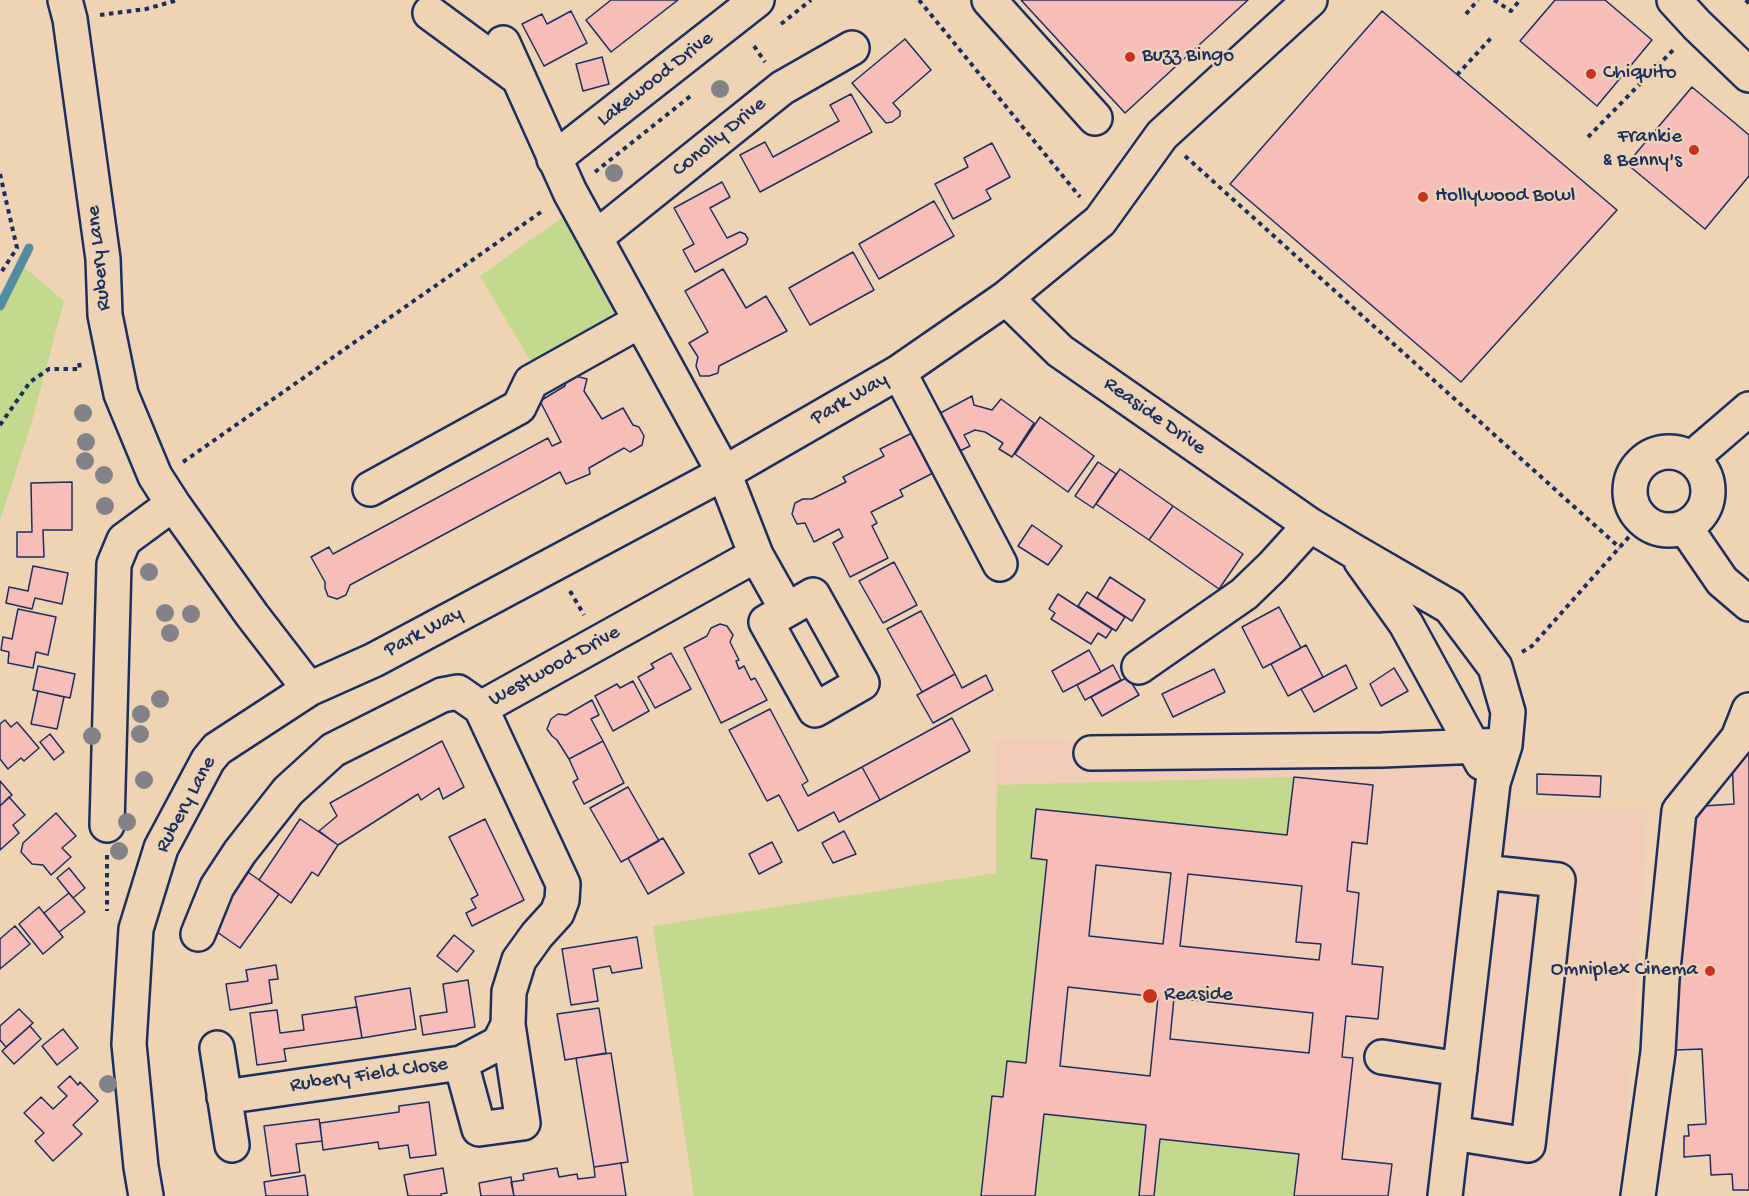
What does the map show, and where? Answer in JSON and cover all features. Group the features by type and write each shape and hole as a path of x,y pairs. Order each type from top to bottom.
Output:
{"street":[{"name":"Lakewood Drive","path":"554,159 757,0"},
{"path":"989,0 1095,118"},
{"name":"Park Way","path":"309,689 374,660 724,473 899,372 1006,298 1100,221 1162,135 1310,0"},
{"path":"1674,0 1696,25 1749,75"},
{"name":"Rubery Lane","path":"67,9 103,259 105,315 121,394 155,476 252,615 309,689 217,749 208,760 161,848 136,929 129,1044 146,1196"},
{"path":"430,13 519,78"},
{"path":"503,43 570,192 724,473 756,555 787,610"},
{"name":"Conolly Drive","path":"595,238 782,88 852,48"},
{"name":"Reaside Drive","path":"1006,298 1060,351 1310,525 1450,607 1495,668 1508,712 1489,746"},
{"path":"370,489 519,407 531,382 640,321"},
{"path":"899,372 1000,564"},
{"path":"1692,458 1749,409"},
{"path":"1671,451 1692,458 1707,477 1708,501 1703,512 1695,521 1674,531 1653,527 1643,521 1631,503 1631,480 1637,468 1647,458 1659,453 1671,451"},
{"path":"107,825 114,564 124,540 173,504"},
{"path":"1139,667 1244,594 1310,525"},
{"path":"1685,527 1722,581 1749,604"},
{"path":"1354,552 1489,746 1493,783 1445,1196"},
{"name":"Westwood Drive","path":"198,934 217,887 240,852 288,791 333,750 442,695 458,692 481,708 756,555"},
{"path":"461,1063 479,1129 524,1122 508,1025 509,992 519,960 557,913 562,900 563,884 481,708"},
{"path":"1638,1196 1658,1052 1662,979 1679,811 1738,738 1749,710"},
{"path":"1091,753 1382,750 1489,746"},
{"path":"1453,1133 1528,1145 1558,880 1483,872"},
{"name":"Rubery Field Close","path":"224,1097 461,1063 499,1043 508,1025"},
{"path":"217,1048 232,1145"},
{"path":"1382,1057 1460,1069"}],"path":[{"path":"67,9 146,9 178,0"},
{"path":"778,26 811,0"},
{"path":"919,0 1100,221"},
{"path":"1466,14 1478,0"},
{"path":"1494,0 1511,11 1520,0"},
{"path":"1746,0 1749,4"},
{"path":"1457,75 1491,38"},
{"path":"745,53 762,39"},
{"path":"1588,137 1671,52"},
{"path":"183,462 570,192 701,88"},
{"path":"1162,135 1620,548"},
{"path":"0,174 17,248 0,274"},
{"path":"0,425 30,382 49,369 80,369"},
{"path":"1495,668 1532,646 1643,521"},
{"path":"554,563 600,642"}],"shaded area":[{"name":"Reaside","path":"994,740 1439,742 1516,809 1647,809 1631,1066 1618,1196 694,1196 653,926 996,873"}],"green space":[{"path":"563,217 617,317 531,362 480,276"},
{"path":"17,264 25,268 64,301 31,425 0,520 0,294"},
{"path":"1294,777 1287,835 1036,809 1031,858 1047,860 1026,1063 1007,1061 1003,1097 992,1096 981,1196 694,1196 653,926 996,873 997,785"},
{"path":"1044,1114 1146,1125 1139,1196 1035,1196"},
{"path":"1160,1139 1299,1154 1294,1196 1154,1196"}],"building":[{"path":"611,0 678,0 611,52 586,20"},
{"name":"Buzz Bingo","path":"1021,0 1248,0 1125,113"},
{"name":"Chiquito","path":"1555,0 1605,0 1652,40 1597,106 1520,41"},
{"path":"571,11 587,43 544,66 522,24 542,14 547,24"},
{"name":"Hollywood Bowl","path":"1382,11 1617,210 1461,382 1230,184"},
{"path":"905,39 931,70 893,103 900,111 900,116 886,123 852,83"},
{"path":"602,57 609,84 583,91 576,64"},
{"name":"Frankie & Benny's","path":"1692,87 1749,135 1749,176 1705,229 1627,164"},
{"path":"851,94 872,132 760,192 740,155 765,142 773,157 839,121 830,105"},
{"path":"992,143 1010,177 986,190 991,199 953,219 935,184 968,167 964,158"},
{"path":"722,182 730,197 710,208 727,238 740,232 748,239 746,244 695,272 683,250 694,244 674,208"},
{"path":"934,201 954,236 879,279 859,244"},
{"path":"853,252 874,290 810,325 789,288"},
{"path":"723,269 746,308 766,296 787,331 719,366 718,373 700,376 696,366 698,357 689,343 708,332 685,291"},
{"path":"568,374 587,379 584,391 602,419 623,408 633,425 639,427 644,436 642,445 630,452 624,448 589,468 590,474 566,484 560,472 350,585 346,595 337,599 328,596 325,582 311,557 329,547 333,554 548,438 552,446 561,442 540,401 565,386"},
{"path":"972,396 974,405 992,410 1001,399 1034,423 1012,457 999,449 1003,443 985,432 975,430 964,435 970,446 952,455 933,417"},
{"path":"1040,417 1094,456 1068,492 1015,454"},
{"path":"914,432 935,472 900,490 903,496 871,512 877,523 872,526 888,558 850,577 833,543 843,537 839,529 814,542 805,523 797,524 792,514 795,503 803,499 812,499 846,482 843,477 884,456 880,449"},
{"path":"1098,462 1116,474 1093,508 1075,496"},
{"path":"1120,469 1173,506 1149,540 1096,504"},
{"path":"72,482 72,530 43,530 44,557 17,557 17,532 32,532 31,483"},
{"path":"1173,506 1243,554 1219,589 1149,540"},
{"path":"1032,525 1062,546 1048,565 1018,546"},
{"path":"894,562 917,605 883,623 859,581"},
{"path":"33,566 68,573 62,604 35,598 32,609 6,603 9,587 28,591"},
{"path":"1110,577 1145,600 1132,621 1097,598"},
{"path":"1087,592 1125,617 1116,631 1078,606"},
{"path":"1058,594 1112,629 1106,638 1098,633 1091,644 1051,619 1055,613 1049,609"},
{"path":"1279,607 1301,648 1263,668 1242,627"},
{"path":"18,609 56,617 48,655 36,652 33,668 8,663 9,652 1,650 3,637 12,639"},
{"path":"921,611 955,674 922,692 887,629"},
{"path":"720,624 727,626 733,635 730,642 739,660 736,661 739,669 744,666 751,680 755,678 767,700 721,723 684,648 707,636 711,628"},
{"path":"1306,645 1323,677 1288,696 1271,664"},
{"path":"1089,650 1101,672 1063,692 1052,671"},
{"path":"671,653 691,689 655,708 638,677 654,668 651,664"},
{"path":"1113,665 1121,680 1085,700 1077,685"},
{"path":"1346,665 1357,688 1314,712 1301,689"},
{"path":"38,666 75,674 70,698 33,690"},
{"path":"1394,668 1408,691 1381,706 1370,684"},
{"path":"1214,669 1225,692 1173,717 1162,694"},
{"path":"955,674 962,688 986,675 993,690 933,723 917,695"},
{"path":"1128,677 1139,695 1102,716 1091,697"},
{"path":"633,681 649,711 613,731 595,696 617,684 620,688"},
{"path":"38,691 64,697 57,729 31,724"},
{"path":"592,700 599,715 591,719 603,741 569,759 547,729 551,719 558,714 566,715"},
{"path":"770,709 808,781 802,785 808,796 862,767 880,800 839,822 834,812 798,831 779,795 767,801 729,730"},
{"path":"952,718 970,751 880,800 862,767"},
{"path":"5,720 11,727 17,722 39,748 24,761 21,758 8,769 0,759 0,724"},
{"path":"50,734 64,752 54,760 40,742"},
{"name":"Omniplex Cinema","path":"1749,740 1749,1190 1733,1190 1732,1174 1711,1175 1710,1155 1684,1157 1684,1136 1689,1136 1688,1125 1706,1124 1702,1049 1676,1050 1667,892 1672,808 1734,804 1731,741"},
{"path":"442,741 464,787 443,799 439,788 421,800 418,794 338,845 319,831 337,816 330,803"},
{"path":"603,741 624,783 584,804 573,782 578,779 569,759"},
{"path":"1537,774 1601,776 1600,797 1537,794"},
{"path":"1294,777 1373,785 1367,844 1352,842 1347,891 1359,893 1352,964 1383,967 1378,1019 1346,1016 1342,1057 1353,1058 1342,1159 1392,1164 1388,1196 1294,1196 1299,1154 1160,1139 1154,1196 1139,1196 1146,1125 1044,1114 1035,1196 981,1196 992,1096 1003,1097 1007,1061 1026,1063 1047,860 1031,858 1036,809 1287,835","holes":["1096,865 1171,873 1163,944 1089,936","1188,874 1302,886 1296,942 1321,944 1319,960 1180,946","1068,987 1158,997 1150,1076 1060,1066","1174,998 1313,1013 1309,1053 1170,1039"]},
{"path":"0,781 12,795 0,806"},
{"path":"628,787 659,841 621,862 590,808"},
{"path":"9,797 25,815 13,825 19,833 0,850 0,806"},
{"path":"56,813 76,836 62,848 71,857 51,875 43,865 32,864 21,852 23,843"},
{"path":"300,819 338,845 318,876 312,872 291,903 259,880"},
{"path":"485,819 524,900 472,926 466,913 476,908 471,899 478,895 449,837"},
{"path":"844,831 856,854 833,863 822,843"},
{"path":"663,838 684,873 648,894 628,858"},
{"path":"772,842 782,862 759,874 749,854"},
{"path":"69,868 85,888 73,898 57,878"},
{"path":"245,870 279,894 240,948 207,925"},
{"path":"69,893 85,912 59,932 44,913"},
{"path":"39,907 63,937 43,954 19,924"},
{"path":"15,926 30,944 0,969 0,939"},
{"path":"454,935 474,951 457,972 437,956"},
{"path":"637,937 642,968 612,973 610,966 593,969 598,1001 571,1005 562,949"},
{"path":"276,965 278,979 269,980 272,1003 230,1010 226,984 248,981 246,970"},
{"path":"468,980 475,1027 423,1035 420,1016 447,1012 443,984"},
{"path":"410,988 416,1029 362,1038 355,997"},
{"path":"357,1007 362,1038 284,1049 286,1061 257,1065 250,1013 277,1010 280,1033 304,1030 302,1015"},
{"path":"599,1008 606,1053 565,1060 557,1014"},
{"path":"19,1009 33,1023 6,1047 0,1040 0,1026"},
{"path":"30,1026 41,1039 14,1064 2,1051"},
{"path":"63,1029 78,1048 57,1065 42,1046"},
{"path":"611,1053 628,1162 594,1167 576,1058"},
{"path":"70,1076 78,1085 80,1082 98,1101 73,1125 82,1134 53,1161 35,1141 44,1133 24,1113 41,1097 53,1109 67,1096 58,1087"},
{"path":"429,1102 436,1155 410,1158 408,1145 379,1149 378,1142 323,1150 320,1123 399,1112 399,1106"},
{"path":"319,1119 322,1141 296,1144 300,1172 271,1176 264,1126"},
{"path":"621,1163 626,1196 514,1196 511,1182 524,1180 523,1174 557,1168 559,1177 577,1174 578,1179 595,1177 594,1167"},
{"path":"443,1168 447,1193 441,1196 408,1196 404,1175"},
{"path":"305,1175 308,1196 266,1196 264,1182"},
{"path":"511,1177 514,1196 481,1196 479,1183"}],"waterway":[{"path":"0,306 29,248"}],"place":[{"name":"Buzz Bingo","path":"1130,57"},
{"name":"Chiquito","path":"1591,74"},
{"name":"Frankie & Benny's","path":"1694,150"},
{"name":"Hollywood Bowl","path":"1423,197"},
{"name":"Omniplex Cinema","path":"1710,971"},
{"name":"Reaside","path":"1150,996"}]}
